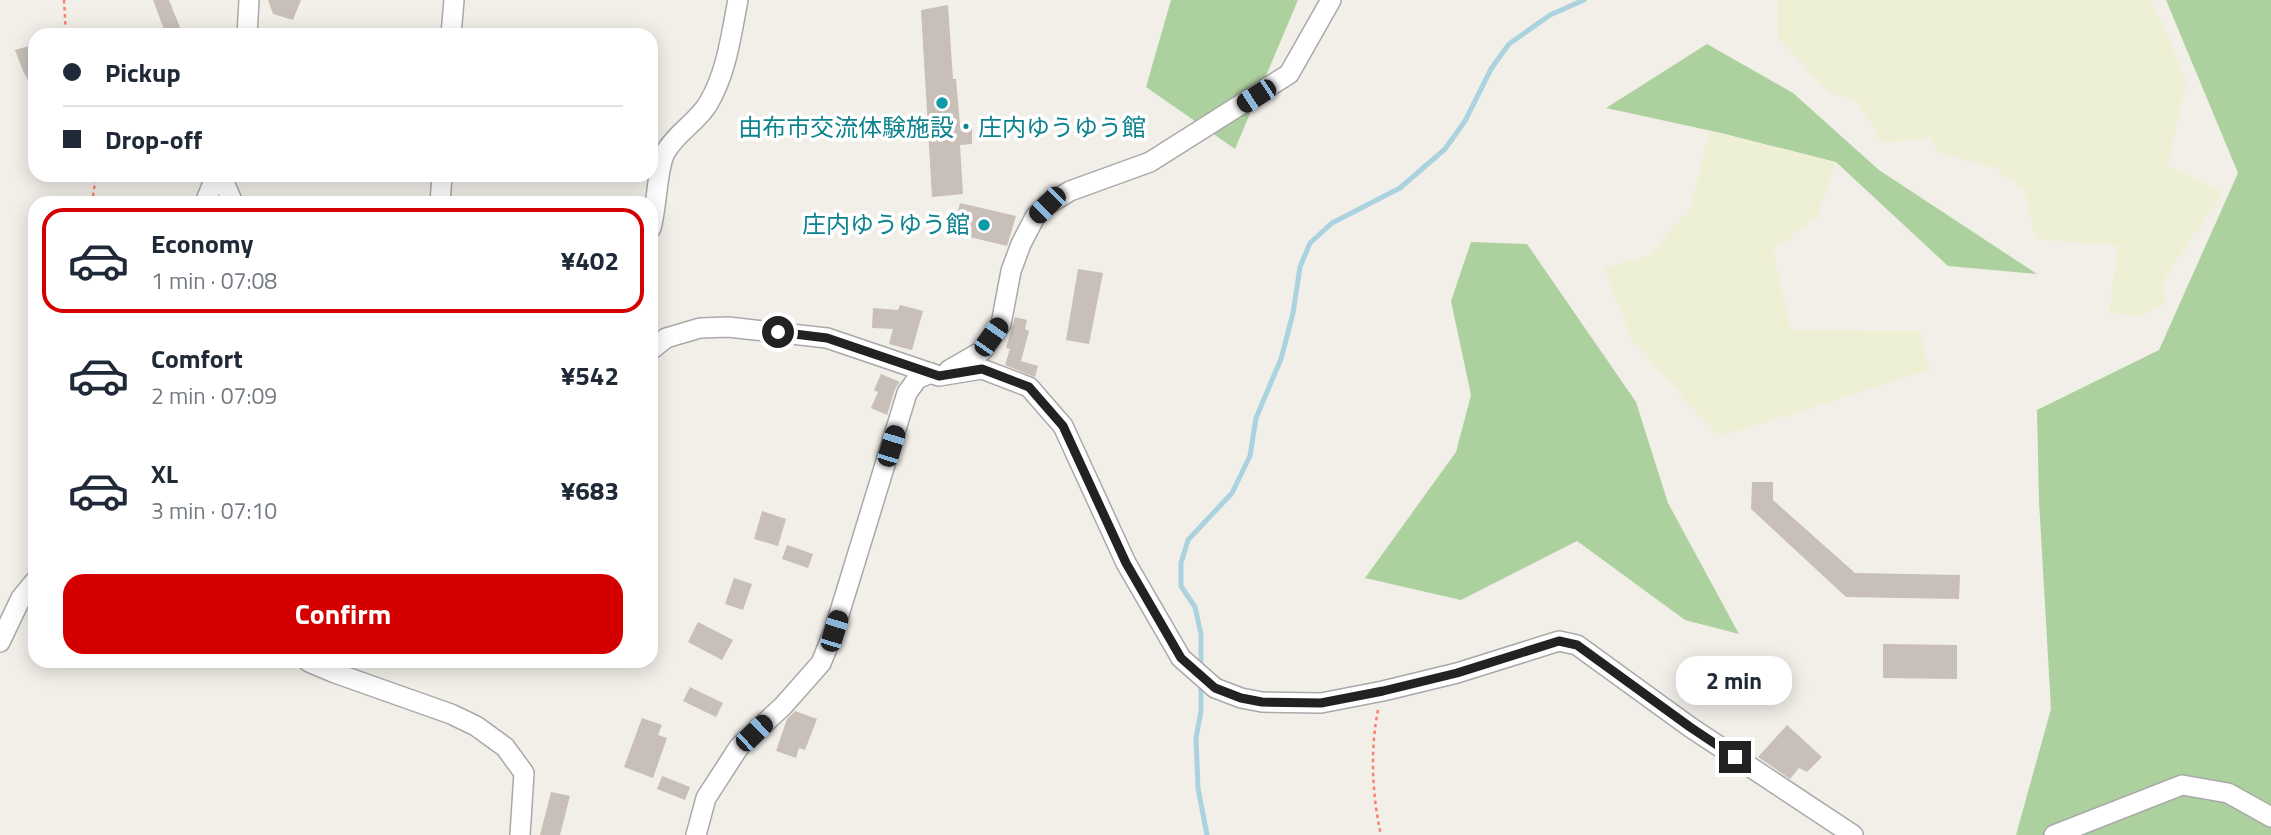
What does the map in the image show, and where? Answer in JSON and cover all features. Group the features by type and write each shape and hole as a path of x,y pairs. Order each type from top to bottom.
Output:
{"street":[{"path":"247,28 249,0"},
{"path":"452,28 454,0"},
{"path":"657,196 666,153 708,104 725,66 738,0"},
{"path":"658,344 666,338 700,328 729,327 827,338 935,375 982,351 1001,324 1011,271 1035,217 1047,205 1070,191 1150,162 1289,74 1331,0"},
{"path":"696,835 706,798 739,747 783,706 821,663 834,631 907,393 916,379 982,369 1029,387 1063,426 1126,563 1181,658 1215,688 1241,698 1262,702 1321,703 1457,673 1559,641 1577,645 1690,727 1853,835"},
{"path":"0,642 21,598 28,590"},
{"path":"323,668 451,714 476,726 505,747 524,773 520,835"},
{"path":"2054,835 2182,785 2228,793 2271,817"}],"path":[{"path":"64,0 66,28"},
{"path":"1381,835 1374,806 1374,729 1383,691"}],"green space":[{"path":"1171,0 1298,0 1235,149 1146,87"},
{"path":"1778,0 2150,0 2161,19 2186,83 2168,165 2223,192 2163,281 2166,304 2141,317 2109,312 2118,246 2035,239 2024,190 1995,168 1939,153 1930,138 1882,143 1857,101 1830,93 1778,39"},
{"path":"2166,0 2271,0 2271,835 2016,835 2051,709 2039,501 2037,410 2159,350 2238,173"},
{"path":"1707,44 1793,93 1879,170 2037,274 1948,266 1836,162 1606,108"},
{"path":"1709,131 1836,162 1817,217 1773,250 1791,330 1920,331 1929,370 1719,437 1632,340 1604,268 1649,256 1691,207"},
{"path":"1471,242 1527,244 1636,402 1668,503 1739,634 1685,620 1577,541 1461,600 1365,578 1456,452 1471,395 1451,301"}],"building":[{"path":"153,0 169,0 180,28 163,28"},
{"path":"268,0 301,0 293,20 273,14"},
{"name":"由布市交流体験施設・庄内ゆうゆう館","path":"948,5 953,79 956,79 960,125 972,125 972,144 960,145 963,194 932,197 921,10"},
{"path":"28,46 28,80 23,71 15,50"},
{"name":"庄内ゆうゆう館","path":"960,203 1016,216 1007,246 953,233"},
{"path":"1078,269 1103,273 1089,344 1066,340"},
{"path":"900,305 923,311 912,350 889,344 893,329 872,328 873,308 898,310"},
{"path":"1015,317 1027,320 1025,329 1029,331 1021,361 1038,366 1035,377 1005,365 1010,349 1006,348"},
{"path":"881,374 900,382 887,415 871,408 878,392 874,390"},
{"path":"1752,482 1773,482 1773,500 1855,573 1960,575 1959,599 1846,597 1751,509"},
{"path":"762,511 786,519 778,546 754,539"},
{"path":"787,545 813,554 808,568 782,559"},
{"path":"734,578 752,584 743,610 725,604"},
{"path":"698,622 733,640 722,660 688,642"},
{"path":"1883,644 1957,645 1957,679 1883,678"},
{"path":"690,687 723,703 716,717 683,701"},
{"path":"795,711 817,719 805,750 799,748 796,758 776,751 787,719"},
{"path":"642,718 662,725 658,735 667,738 653,778 624,767"},
{"path":"1787,725 1822,757 1807,772 1799,768 1790,779 1758,757"},
{"path":"662,776 690,787 685,800 657,789"},
{"path":"551,792 570,796 560,835 540,835"}],"waterway":[{"path":"1201,669 1201,634 1195,607 1181,586 1181,563 1188,540 1232,493 1250,456 1256,418 1281,359 1293,313 1300,267 1310,243 1332,223 1400,188 1445,149 1465,121 1491,69 1509,44 1550,15 1584,0"},
{"path":"1201,682 1201,711 1196,738 1198,788 1207,835"}],"place":[{"name":"由布市交流体験施設・庄内ゆうゆう館","path":"942,103"},
{"name":"庄内ゆうゆう館","path":"984,225"}],"route":[{"path":"778,332 827,338 939,376 982,369 1029,387 1063,426 1126,563 1181,658 1215,688 1241,698 1262,702 1321,703 1457,673 1559,641 1577,645 1735,757"}]}
